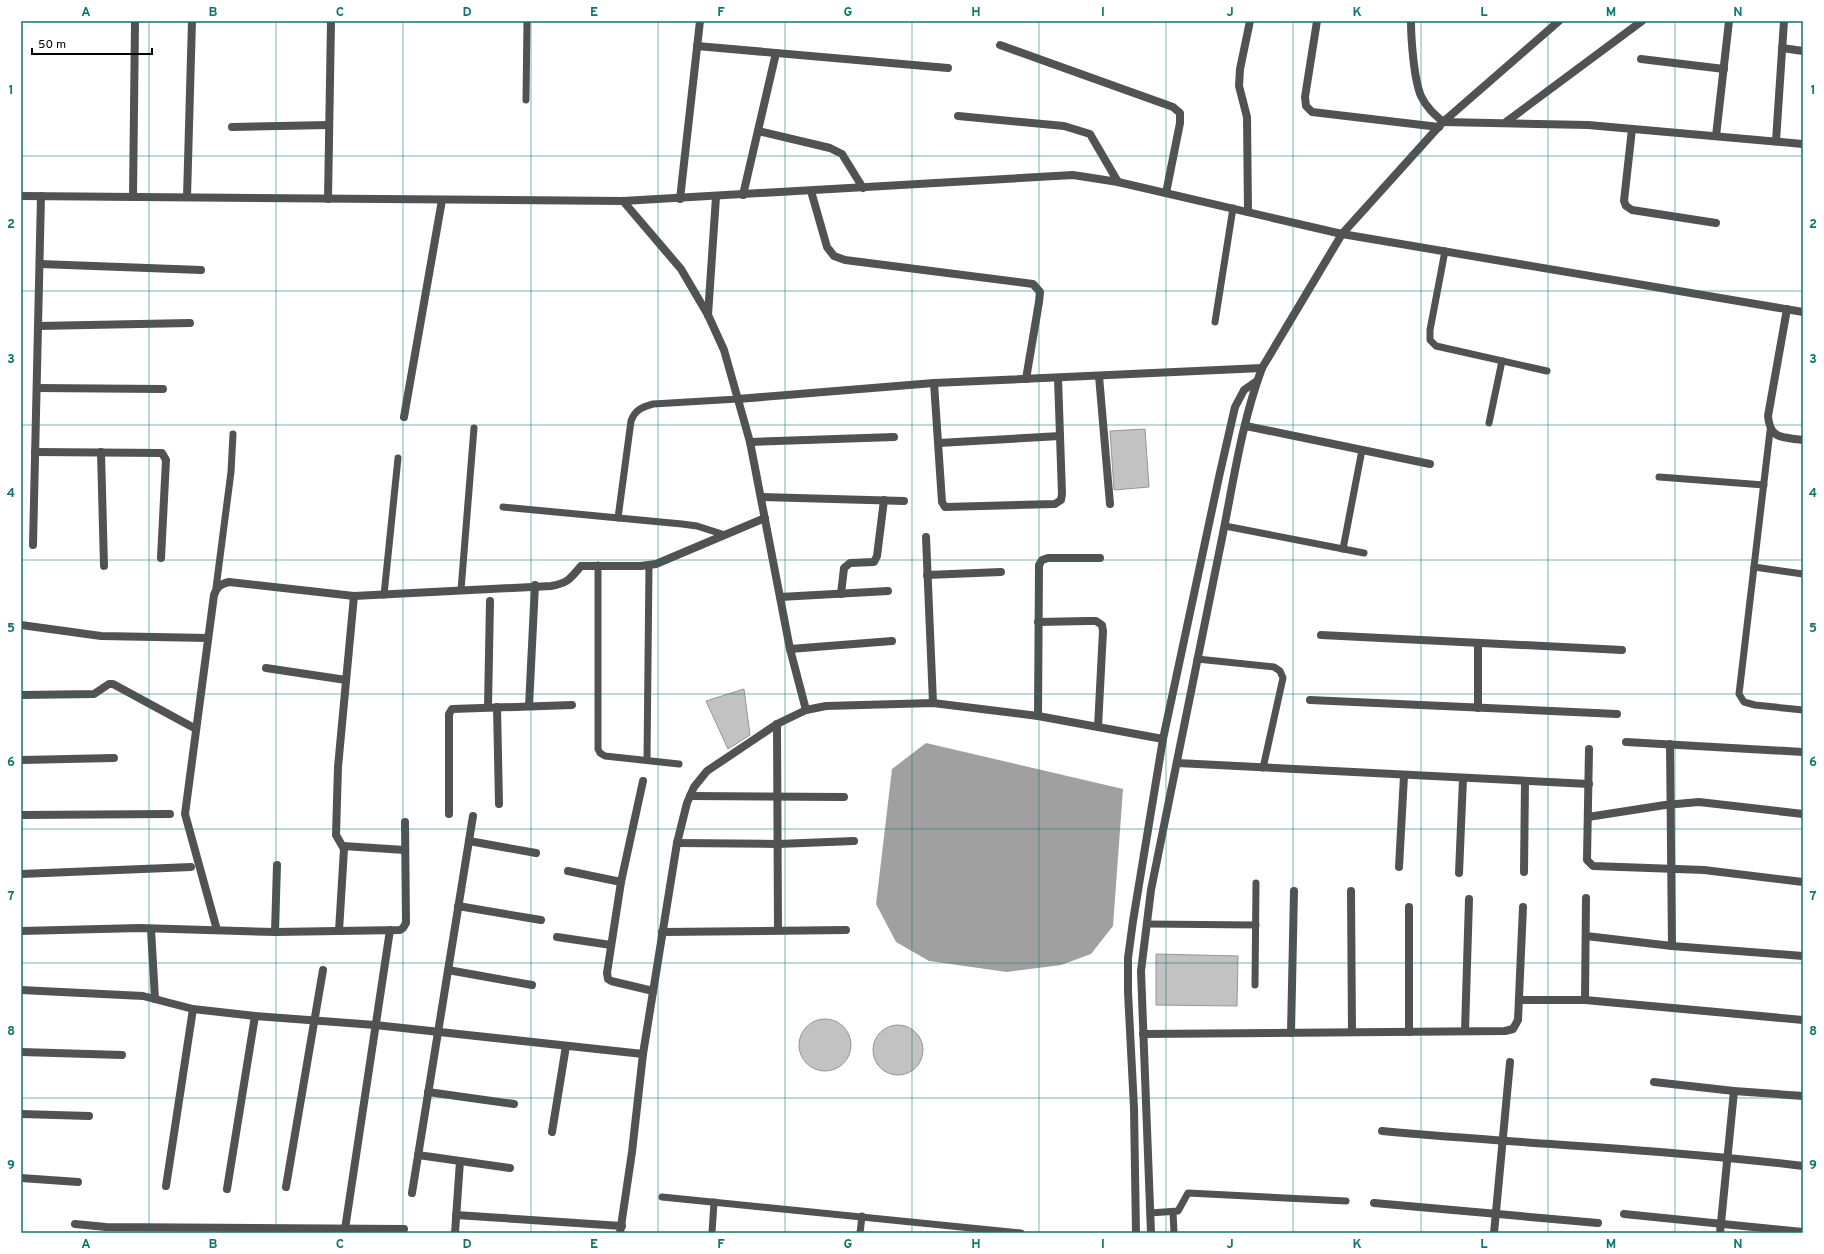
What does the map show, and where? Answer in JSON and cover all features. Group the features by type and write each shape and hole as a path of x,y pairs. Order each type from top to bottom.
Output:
{"street":[{"path":"133,197 135,21"},
{"path":"187,197 192,21"},
{"path":"328,199 331,21"},
{"path":"680,199 700,21"},
{"path":"1248,212 1248,126 1239,86 1240,69 1250,21"},
{"path":"1317,21 1304,96 1306,106 1312,112 1441,124 1506,122 1632,129 1803,144"},
{"path":"1411,21 1416,72 1421,95 1441,124"},
{"path":"1151,1233 1141,971 1146,924 1151,890 1225,526 1257,381 1262,368 1342,234 1441,124 1559,21"},
{"path":"1506,122 1642,21"},
{"path":"1716,136 1729,21"},
{"path":"1776,141 1784,21"},
{"path":"1000,45 1173,108 1180,113 1180,123 1166,193"},
{"path":"697,46 948,68"},
{"path":"1782,48 1803,51"},
{"path":"743,195 776,53"},
{"path":"1641,59 1724,69"},
{"path":"958,116 1064,126 1090,134 1118,182"},
{"path":"232,127 329,125"},
{"path":"1632,129 1624,201 1626,206 1632,210 1716,223"},
{"path":"758,131 830,148 842,154 863,188"},
{"path":"21,196 623,201 716,197 1073,175 1118,182 1342,234 1803,312"},
{"path":"810,191 827,247 834,256 845,260 1033,284 1040,292 1040,297 1026,380"},
{"path":"33,545 41,196"},
{"path":"708,315 716,197"},
{"path":"404,417 442,200"},
{"path":"623,201 681,269 708,315 724,350 750,442 790,649 806,710"},
{"path":"40,264 201,270"},
{"path":"1787,309 1768,416 1770,431 1782,437 1803,440"},
{"path":"38,326 190,323"},
{"path":"738,399 934,383 1026,380 1262,368"},
{"path":"1100,376 1110,504"},
{"path":"934,383 942,502 945,507 1055,504 1061,500 1062,494 1058,378"},
{"path":"1136,1233 1134,1108 1128,992 1128,958 1163,739 1235,407 1244,390 1257,381"},
{"path":"37,388 163,389"},
{"path":"1246,426 1430,464"},
{"path":"939,443 1060,436"},
{"path":"750,442 894,437"},
{"path":"35,452 162,453 166,460 162,558"},
{"path":"101,452 104,566"},
{"path":"761,497 904,501"},
{"path":"841,594 844,568 850,563 874,562 877,556 884,500"},
{"path":"216,930 185,814 216,588 222,583 229,582 354,596 563,584 570,580 581,566 649,565 668,560 765,518"},
{"path":"926,537 933,703"},
{"path":"1038,716 1039,565 1042,560 1048,558 1100,558"},
{"path":"927,575 1001,572"},
{"path":"529,706 536,585"},
{"path":"780,597 888,591"},
{"path":"339,931 343,846 336,835 339,760 354,596"},
{"path":"490,601 492,707 500,804"},
{"path":"1038,622 1096,621 1102,624 1103,631 1098,727"},
{"path":"21,625 101,636 208,638"},
{"path":"1321,635 1622,650"},
{"path":"790,649 892,641"},
{"path":"1476,708 1478,642"},
{"path":"266,668 346,680"},
{"path":"21,695 94,694 109,684 113,684 196,729"},
{"path":"1310,700 1617,714"},
{"path":"456,1215 621,1229 632,1152 643,1054 677,843 690,796 707,771 777,724 806,710 826,706 933,703 1038,716 1163,739"},
{"path":"449,814 449,714 452,709 572,705"},
{"path":"777,724 778,930"},
{"path":"1626,742 1803,752"},
{"path":"1670,744 1672,946"},
{"path":"1589,749 1587,860 1589,864 1593,866 1704,870 1803,882"},
{"path":"21,760 114,758"},
{"path":"1177,763 1404,776 1589,784"},
{"path":"1399,867 1404,776"},
{"path":"1459,873 1463,779"},
{"path":"643,781 621,882 607,973 608,979 653,992"},
{"path":"1524,872 1525,781"},
{"path":"690,796 844,798"},
{"path":"1588,817 1671,804 1699,802 1719,803 1803,814"},
{"path":"21,815 170,814"},
{"path":"412,1193 473,816"},
{"path":"21,931 151,929 275,932 390,930 403,928 406,924 405,822"},
{"path":"469,841 536,853"},
{"path":"677,843 778,844 854,841"},
{"path":"343,846 405,850"},
{"path":"275,932 277,865"},
{"path":"21,874 191,867"},
{"path":"568,871 621,882"},
{"path":"1291,1032 1294,891"},
{"path":"1351,891 1352,1032"},
{"path":"1585,1000 1586,898"},
{"path":"1465,1031 1469,899"},
{"path":"458,906 541,920"},
{"path":"1409,907 1409,1032"},
{"path":"1143,1034 1504,1031 1514,1029 1518,1020 1523,908"},
{"path":"151,929 155,999"},
{"path":"345,1229 390,930"},
{"path":"662,932 846,930"},
{"path":"1586,936 1672,946 1803,956"},
{"path":"557,937 611,945"},
{"path":"286,1187 316,1020 323,970"},
{"path":"448,970 532,985"},
{"path":"21,990 143,996 193,1009 255,1016 437,1031 643,1054"},
{"path":"1519,1000 1585,1000 1803,1020"},
{"path":"166,1186 193,1009"},
{"path":"227,1188 255,1016"},
{"path":"552,1132 566,1046"},
{"path":"21,1052 122,1056"},
{"path":"1494,1233 1510,1062"},
{"path":"1654,1082 1734,1091 1803,1096"},
{"path":"1720,1233 1734,1091"},
{"path":"428,1092 514,1104"},
{"path":"21,1114 89,1116"},
{"path":"1382,1131 1503,1142 1727,1157 1803,1166"},
{"path":"418,1155 510,1168"},
{"path":"455,1233 460,1161"},
{"path":"21,1178 78,1182"},
{"path":"1374,1203 1598,1223"},
{"path":"1624,1214 1803,1232"},
{"path":"75,1224 106,1230 336,1231 345,1229 404,1229"}],"lane":[{"path":"526,100 528,21"},
{"path":"1215,322 1233,208"},
{"path":"1445,251 1430,330 1430,340 1436,346 1547,371"},
{"path":"1489,423 1502,361"},
{"path":"618,518 631,421 634,412 643,406 652,404 738,399"},
{"path":"461,590 474,428"},
{"path":"1770,431 1739,694 1744,702 1755,705 1803,710"},
{"path":"216,588 233,434"},
{"path":"1343,549 1362,450"},
{"path":"384,595 398,458"},
{"path":"1659,477 1764,485"},
{"path":"503,507 696,526 725,535"},
{"path":"1225,526 1364,553"},
{"path":"598,565 598,749 600,753 605,756 679,764"},
{"path":"647,760 649,565"},
{"path":"1754,567 1803,574"},
{"path":"1198,659 1274,668 1280,671 1283,678 1263,768"},
{"path":"1255,985 1256,883"},
{"path":"1146,924 1256,925"},
{"path":"1150,1213 1178,1211 1188,1193 1346,1201"},
{"path":"662,1197 1021,1233"},
{"path":"712,1233 714,1202"},
{"path":"1173,1212 1174,1233"},
{"path":"860,1233 862,1216"}],"shaded area":[{"path":"926,743 1123,789 1113,926 1091,954 1061,965 1007,972 929,961 896,942 876,904 892,769"}],"building":[{"path":"1145,429 1149,487 1114,490 1110,431"},
{"path":"744,689 750,735 728,749 706,701"},
{"path":"1156,954 1238,956 1237,1006 1156,1005"},
{"path":"820,1019 830,1019 844,1026 851,1040 851,1050 844,1064 830,1071 820,1071 810,1067 803,1060 799,1050 799,1040 803,1030 810,1023"},
{"path":"903,1025 908,1026 916,1032 922,1040 922,1060 916,1068 908,1074 893,1075 888,1074 880,1068 874,1060 873,1045 874,1040 880,1032 888,1026"}]}
